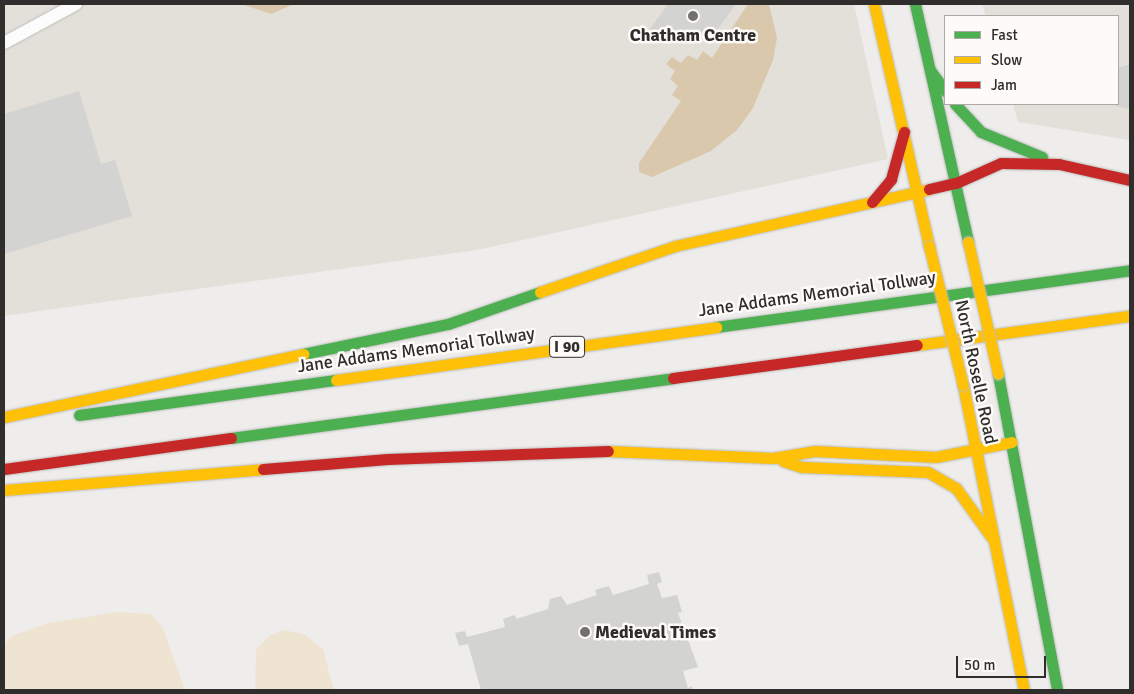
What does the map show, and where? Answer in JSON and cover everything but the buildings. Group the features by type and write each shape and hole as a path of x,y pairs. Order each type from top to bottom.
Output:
{"main road":[{"name":"North Roselle Road","path":"874,4 963,385 992,538 1024,690"},
{"name":"North Roselle Road","path":"915,4 998,374 1057,690"},
{"path":"930,70 944,90"},
{"path":"955,105 981,132 1059,164 1130,180"},
{"path":"872,202 891,179 904,132"},
{"path":"4,417 448,324 675,246 956,183 1001,163 1059,164"},
{"name":"Jane Addams Memorial Tollway","path":"4,426 1130,270"},
{"path":"4,469 1130,316"},
{"path":"4,490 388,459 643,450 773,458 815,451 936,456 1012,442"},
{"path":"773,458 802,467 928,472 956,488 992,538"}],"street":[{"path":"4,43 76,4"}],"shaded area":[{"path":"4,4 854,4 888,159 477,250 4,316"},
{"path":"241,4 294,4 271,14"},
{"path":"748,4 769,4 777,38 773,60 753,108 737,130 711,151 652,177 639,172 639,163 681,101 672,95 678,86 670,79 675,71 666,64 672,57 681,63 688,55 697,60 703,51 712,58"},
{"path":"982,4 1130,4 1130,140 1018,122 1013,105 1119,105 1119,15 986,15"},
{"path":"118,612 151,614 163,628 185,690 4,690 4,644 12,636 48,623"},
{"path":"284,630 304,634 323,649 334,690 255,690 256,650 269,636"}],"traffic: fast":[{"path":"915,4 968,242"},
{"path":"930,70 944,90"},
{"path":"956,105 981,132 1042,157"},
{"path":"716,327 1130,270"},
{"path":"303,354 448,324 540,292"},
{"path":"998,374 1057,690"},
{"path":"231,438 673,378"},
{"path":"79,415 336,380"}],"traffic: slow":[{"path":"874,4 929,246"},
{"path":"540,292 675,246 929,189"},
{"path":"968,242 998,374"},
{"path":"929,246 963,385"},
{"path":"917,345 1130,316"},
{"path":"336,380 716,327"},
{"path":"4,417 303,354"},
{"path":"963,385 1024,690"},
{"path":"608,451 773,458 815,451 936,457 1012,442"},
{"path":"783,461 802,467 928,472 956,488 992,538"},
{"path":"4,490 263,469"}],"traffic: jam":[{"path":"872,202 891,179 904,132"},
{"path":"929,189 956,183 1001,163 1059,164 1130,180"},
{"path":"673,378 917,345"},
{"path":"4,469 231,438"},
{"path":"263,469 388,459 608,451"}],"place":[{"name":"Chatham Centre","path":"693,16"},
{"name":"Medieval Times","path":"585,632"}]}
